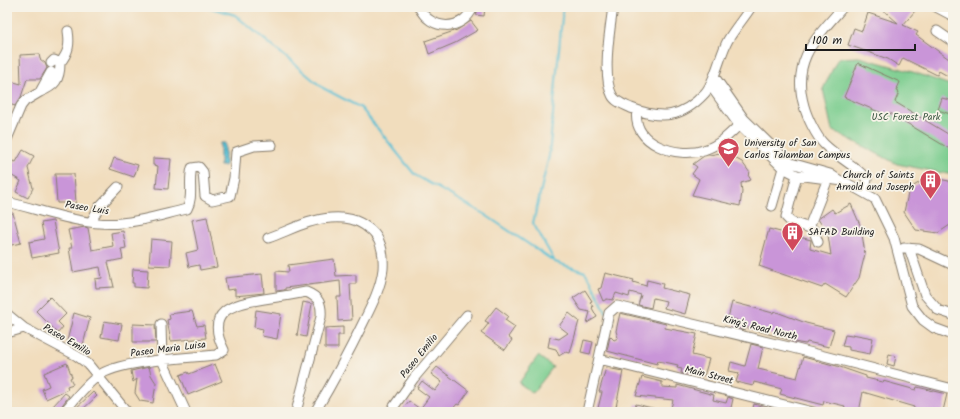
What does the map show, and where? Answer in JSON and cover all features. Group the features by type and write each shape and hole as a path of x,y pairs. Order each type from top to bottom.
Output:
{"street":[{"path":"418,7 422,15 435,25 447,25 461,21 470,15 473,7"},
{"path":"613,7 607,53 609,86 612,96 622,104 637,110 653,115 663,116 676,114 705,93 714,76 728,40 751,7"},
{"path":"843,7 813,41 801,69 799,90 808,120 823,143 867,179 865,192"},
{"path":"936,7 953,16"},
{"path":"937,30 953,42"},
{"path":"40,92 54,66 68,51 70,43 68,31"},
{"path":"7,139 21,106 25,101 50,88 57,82 54,66"},
{"path":"714,76 744,118 791,163 840,180 865,192 875,199 893,235 912,306 922,320 934,328 953,334"},
{"path":"710,85 739,125 783,168 797,175 828,177"},
{"path":"637,110 635,120 640,132 654,144 680,152 689,153 703,150 721,142 739,125"},
{"name":"Paseo Luis","path":"7,202 91,222 120,224 187,209 190,204 190,175 192,168 199,167 203,172 205,196 212,200 230,196 233,186 236,152 254,146 272,145"},
{"path":"772,206 783,168"},
{"path":"797,175 786,217 791,222 809,227 816,232 818,242"},
{"path":"809,227 828,177"},
{"path":"91,222 99,207 118,187"},
{"path":"268,238 314,221 331,218 349,218 360,222 372,231 380,243 383,254 383,270 374,300 348,354 315,412"},
{"path":"897,248 919,249 953,265"},
{"path":"909,248 925,295 938,310 953,315"},
{"name":"Paseo Maria Luisa","path":"98,376 112,368 162,360 216,355 224,350 218,338 218,326 220,316 226,310 237,304 306,292 315,295 320,302 321,317 296,412"},
{"name":"King's Road North","path":"587,412 610,313 618,306 626,306 953,389"},
{"name":"Paseo Emilio","path":"7,314 24,328 77,356 88,364 127,412"},
{"name":"Paseo Emilio","path":"390,412 414,378 467,315"},
{"path":"161,324 162,360 186,412"},
{"path":"7,333 24,328"},
{"name":"Main Street","path":"599,359 780,408 813,412"},
{"path":"64,412 98,376"}],"green space":[{"name":"USC Forest Park","path":"859,57 916,73 953,86 953,175 897,164 832,130 823,89 838,58"},
{"path":"538,356 553,367 533,393 519,383"}],"water":[{"path":"220,143 225,143 225,166 220,166"}],"building":[{"path":"479,7 485,7 484,16 476,15"},
{"path":"880,7 911,7 915,11 903,25 918,32 916,35 949,59 953,51 953,79 939,71 937,75 903,58 899,66 888,59 848,45 854,28 862,31 868,13 898,23"},
{"path":"471,21 478,30 455,43 429,54 425,41 457,30"},
{"path":"39,54 40,59 45,63 47,68 42,76 40,79 27,79 21,97 15,106 7,103 7,80 21,84 20,55"},
{"path":"858,63 900,82 896,91 899,92 895,102 953,137 953,151 890,113 888,116 844,97"},
{"path":"942,98 953,101 953,115 938,110"},
{"path":"23,150 34,156 28,168 33,188 28,198 16,192 21,181 7,173 13,161 16,162"},
{"path":"720,153 731,156 742,162 750,173 748,175 751,180 741,183 742,192 740,206 692,195 699,179 692,174 697,167 693,164 704,156"},
{"path":"114,158 138,165 134,177 110,169"},
{"path":"153,158 171,159 168,189 156,188 158,166 153,165"},
{"path":"55,174 74,174 76,203 57,203"},
{"name":"Church of Saints Arnold and Joseph","path":"928,177 949,181 953,187 953,223 938,233 916,230 904,212 909,189"},
{"name":"SAFAD Building","path":"851,204 861,227 865,254 859,278 846,297 825,284 822,288 759,266 769,229 811,240 810,249 831,255 828,235 818,219 832,209 835,213"},
{"path":"13,213 21,243 7,246 7,214"},
{"path":"207,217 217,267 200,270 199,265 189,267 186,253 198,250 192,220"},
{"path":"53,221 59,253 32,258 29,242 44,239 41,223"},
{"path":"85,227 88,228 92,250 113,246 111,233 123,231 126,248 121,249 123,259 108,262 114,287 96,288 95,279 102,278 100,267 73,272 69,248 72,248 68,230"},
{"path":"151,239 172,241 170,266 149,265"},
{"path":"334,259 336,276 356,275 356,284 350,284 352,320 338,321 337,297 341,297 340,281 285,288 285,290 276,291 276,271 289,272 288,265"},
{"path":"133,269 148,270 147,288 134,287 134,283 132,283"},
{"path":"605,273 634,280 633,282 646,286 647,280 663,284 662,288 690,295 685,314 664,308 666,301 653,298 651,308 638,305 641,295 630,292 629,297 616,293 613,300 607,299 603,301 598,289 601,288"},
{"path":"262,274 264,293 235,296 235,289 227,290 225,278"},
{"path":"585,290 592,301 590,302 597,317 587,323 590,312 581,310 573,298"},
{"path":"50,297 66,314 58,322 63,327 58,333 36,311"},
{"path":"303,302 312,304 306,337 297,335"},
{"path":"732,302 773,313 774,311 806,323 834,330 829,347 807,342 806,344 799,343 745,327 744,330 734,328 737,320 728,318"},
{"path":"496,307 508,316 505,320 515,327 508,337 512,340 505,350 481,333 489,323 485,321"},
{"path":"256,310 281,314 277,339 262,336 263,329 254,327"},
{"path":"192,311 197,326 204,325 206,338 171,341 167,320 170,319 169,314"},
{"path":"74,313 90,318 83,345 67,341"},
{"path":"569,313 579,321 570,353 565,352 559,356 556,349 548,347 550,337 559,339 568,333 559,326"},
{"path":"620,313 666,324 665,328 697,334 692,355 709,359 704,376 687,371 686,374 681,373 682,369 677,368 678,365 658,361 657,364 607,351 610,336 614,340 618,338 616,331"},
{"path":"104,321 122,324 119,340 101,337"},
{"path":"133,324 155,325 156,342 133,342"},
{"path":"343,327 343,335 338,335 338,348 325,348 325,328"},
{"path":"852,334 873,338 870,354 849,350 849,347 842,346 845,335 852,336"},
{"path":"584,340 593,342 590,354 581,352"},
{"path":"751,344 763,347 758,369 797,378 803,357 837,366 866,376 866,378 916,390 917,387 947,394 943,411 913,412 914,407 863,392 859,412 855,412 844,409 845,406 824,401 823,405 780,394 782,389 754,382 753,386 736,382 739,373 729,371 731,362 745,366"},
{"path":"889,354 896,356 894,366 887,364"},
{"path":"67,363 72,377 70,378 73,384 67,386 68,389 46,399 42,389 49,386 44,373"},
{"path":"215,364 222,381 188,395 180,375 188,372 189,374"},
{"path":"149,367 151,375 156,383 153,403 140,401 135,393 137,379 133,382 131,371"},
{"path":"437,367 469,391 459,405 457,404 450,412 400,412 409,401 420,409 429,397 417,388 422,381 435,391 442,382 431,374"},
{"path":"606,368 623,371 616,407 627,411 626,412 597,412 602,392 599,392"},
{"path":"642,377 662,382 662,387 677,388 677,385 714,395 713,400 726,403 728,397 733,399 730,412 696,410 695,412 686,412 671,408 673,400 636,396"},
{"path":"93,392 97,396 80,412 72,412"},
{"path":"65,393 69,396 57,412 52,407"},
{"path":"636,404 660,410 659,412 634,412"},
{"path":"754,404 777,410 777,412 752,412"}],"waterway":[{"path":"208,7 235,15 323,88 361,108 415,175 484,214 555,262 585,272 606,312"},
{"path":"554,260 533,223 549,156 563,7"}],"place":[{"name":"University of San Carlos Talamban Campus","path":"728,168"},
{"name":"Church of Saints Arnold and Joseph","path":"930,200"},
{"name":"SAFAD Building","path":"793,252"}]}
